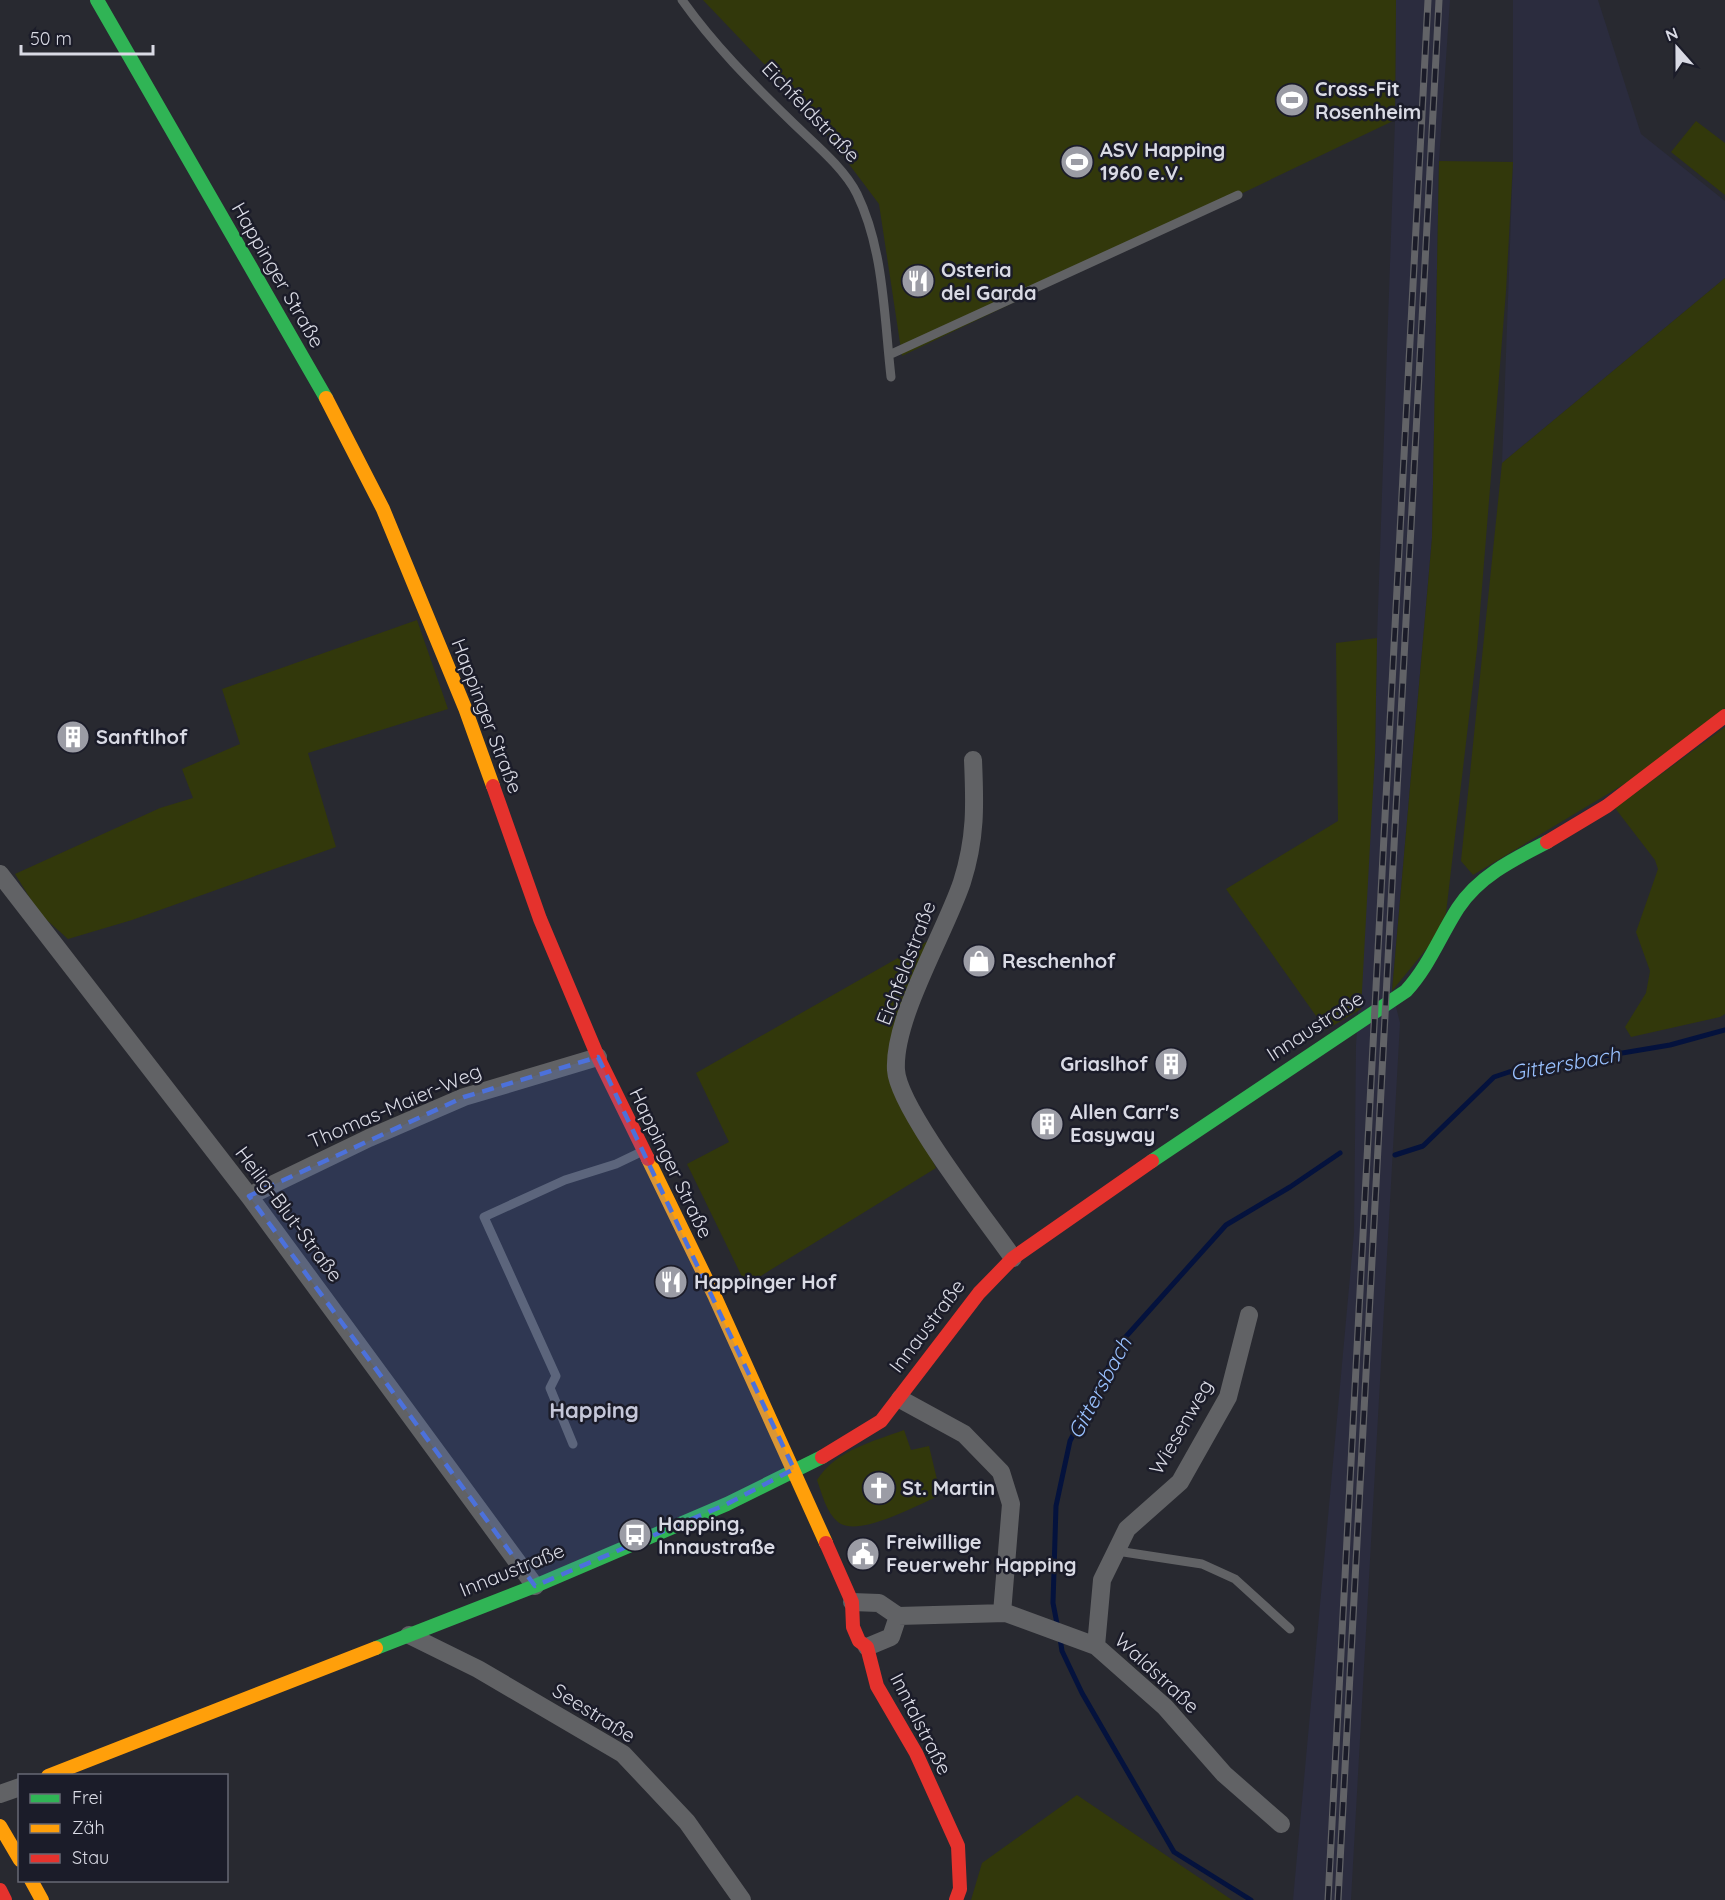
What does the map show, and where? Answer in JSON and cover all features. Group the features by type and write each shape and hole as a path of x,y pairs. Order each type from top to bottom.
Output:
{"street":[{"name":"Happinger Straße","path":"97,0 341,423 383,509 465,708 540,919 598,1057 715,1298 794,1469"},
{"name":"Innaustraße","path":"53,1774 536,1586 727,1504 794,1469 829,1454 881,1421 979,1293 1013,1258 1130,1175 1406,992 1426,969 1463,901 1480,883 1524,854 1591,817 1725,716"},
{"name":"Eichfeldstraße","path":"973,760 976,819 962,880 908,1011 899,1043 896,1071 921,1126 1013,1258"},
{"name":"Heilig-Blut-Straße","path":"0,874 249,1196 536,1586"},
{"name":"Thomas-Maier-Weg","path":"249,1196 369,1138 464,1097 598,1057"},
{"name":"Wiesenweg","path":"1095,1646 1102,1580 1127,1529 1180,1482 1228,1397 1249,1315"},
{"path":"900,1399 964,1434 1001,1472 1011,1504 1002,1613"},
{"name":"Inntalstraße","path":"794,1469 852,1602 853,1627 859,1641 867,1647 877,1686 916,1753 958,1846 960,1888 956,1900"},
{"path":"852,1602 879,1603 898,1616 891,1637 867,1647"},
{"name":"Waldstraße","path":"898,1616 1002,1613 1095,1646 1165,1707 1224,1774 1281,1824"},
{"name":"Seestraße","path":"410,1635 478,1669 622,1754 687,1822 742,1900"},
{"path":"0,1794 18,1788"},
{"path":"0,1826 18,1857"},
{"path":"32,1882 42,1900"},
{"path":"0,1890 5,1900"}],"lane":[{"name":"Eichfeldstraße","path":"682,0 725,56 827,156 856,191 868,220 876,252 891,378"},
{"path":"889,355 1238,195"},
{"path":"573,1444 550,1388 556,1376 484,1217 565,1180 616,1164 643,1151"},
{"path":"1117,1551 1202,1564 1235,1579 1290,1629"}],"highlighted area":[{"path":"598,1057 794,1469 727,1504 535,1586 249,1196 464,1097"}],"shaded area":[{"path":"1396,0 1450,0 1439,161 1432,538 1392,991 1400,1023 1351,1900 1293,1900 1354,1233 1356,1045 1375,754 1395,120"},
{"path":"1513,0 1598,0 1641,134 1725,201 1725,278 1502,463 1513,162"}],"green space":[{"name":"ASV Happing 1960 e.V.","path":"703,0 1396,0 1395,120 902,356 879,204 809,111"},
{"path":"1696,121 1725,143 1725,195 1671,152"},
{"path":"1439,161 1513,162 1506,291 1477,649 1446,913 1432,942 1392,991 1432,538"},
{"path":"1725,278 1725,708 1636,777 1473,875 1461,861 1502,463"},
{"path":"417,620 448,709 308,753 336,847 132,920 68,939 40,914 15,874 160,808 193,798 182,769 240,744 222,689"},
{"path":"1377,638 1375,754 1361,1009 1326,1030 1226,889 1338,821 1336,643"},
{"path":"1725,727 1725,1014 1631,1037 1625,1027 1646,993 1650,971 1636,932 1658,869 1655,860 1615,808"},
{"path":"933,938 891,1074 936,1168 746,1285 687,1164 729,1142 696,1073"},
{"path":"904,1430 911,1450 929,1446 939,1488 936,1497 887,1519 872,1523 847,1526 838,1522 827,1508 817,1480 834,1461 844,1454"},
{"path":"1077,1795 1232,1900 971,1900 982,1863"}],"waterway":[{"name":"Gittersbach","path":"1395,1155 1423,1146 1494,1077 1509,1072 1670,1045 1725,1030"},
{"name":"Gittersbach","path":"1058,1629 1053,1603 1056,1506 1070,1441 1122,1341 1226,1225 1290,1187 1340,1153"},
{"name":"Gittersbach","path":"1060,1638 1062,1651 1082,1693 1174,1852 1251,1900"}],"railway":[{"path":"1328,1900 1428,0"},
{"path":"1338,1900 1439,0"}],"traffic: fast":[{"path":"97,0 326,398"},
{"path":"1152,1161 1406,991 1434,951 1466,897 1498,869 1547,842"},
{"path":"376,1648 535,1586 727,1504 822,1457"}],"traffic: slow":[{"path":"326,398 383,509 465,708 493,786"},
{"path":"648,1159 715,1297 826,1543"},
{"path":"53,1774 376,1648"},
{"path":"0,1826 18,1857"},
{"path":"32,1882 42,1900"}],"traffic: jam":[{"path":"1547,842 1607,806 1725,716"},
{"path":"493,786 540,919 598,1057 648,1159"},
{"path":"822,1457 881,1421 979,1293 1013,1258 1152,1161"},
{"path":"826,1543 852,1602 853,1627 859,1641 867,1647 877,1686 916,1753 958,1846 960,1889 956,1900"},
{"path":"0,1890 5,1900"}],"place":[{"name":"Cross-Fit Rosenheim","path":"1292,100"},
{"name":"ASV Happing 1960 e.V.","path":"1077,162"},
{"name":"Osteria del Garda","path":"918,281"},
{"name":"Sanftlhof","path":"73,737"},
{"name":"Reschenhof","path":"979,961"},
{"name":"Griaslhof","path":"1171,1064"},
{"name":"Allen Carr's Easyway","path":"1047,1124"},
{"name":"Happinger Hof","path":"671,1282"},
{"name":"St. Martin","path":"879,1488"},
{"name":"Happing, Innaustraße","path":"635,1535"},
{"name":"Freiwillige Feuerwehr Happing","path":"863,1554"}],"district":[{"name":"Happing","path":"594,1410"}]}
